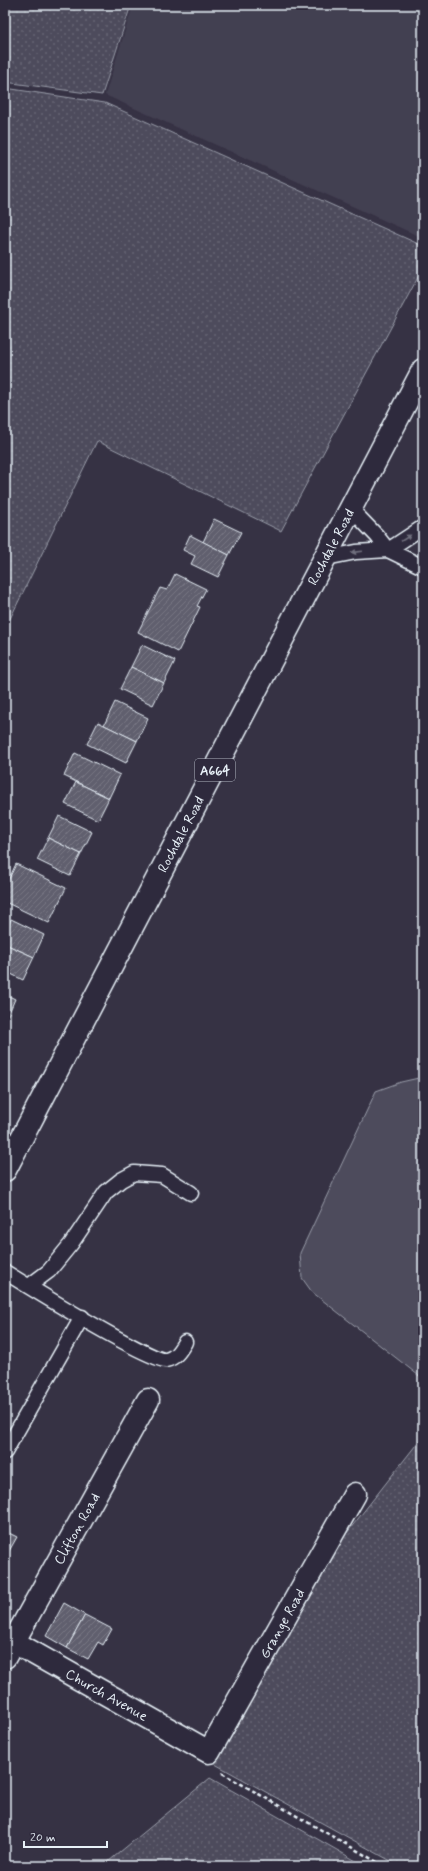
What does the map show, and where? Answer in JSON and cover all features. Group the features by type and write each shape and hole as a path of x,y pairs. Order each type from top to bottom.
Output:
{"main road":[{"name":"Rochdale Road","path":"5,1170 352,509 423,370"},
{"name":"Clifton Road","path":"8,1646 148,1400"},
{"name":"Grange Road","path":"209,1752 354,1494"},
{"name":"Church Avenue","path":"8,1646 209,1752"}],"lane":[{"path":"352,509 378,536 388,550 423,567"},
{"path":"326,558 356,552 388,550 423,527"},
{"path":"29,1286 49,1271 71,1244 106,1192 120,1180 134,1173 162,1175 191,1193"},
{"path":"5,1272 138,1350 160,1359 165,1360 175,1356 185,1342"},
{"path":"5,1452 82,1317"}],"path":[{"path":"209,1752 206,1764 384,1866"}],"shaded area":[{"path":"5,5 131,5 102,95 5,82"},
{"path":"133,5 423,5 423,238 105,95"},
{"path":"5,88 105,103 423,246 423,268 281,531 97,441 5,629"},
{"path":"423,1077 423,1379 312,1292 302,1278 300,1253 376,1091 401,1082"},
{"path":"423,1436 423,1866 400,1866 215,1764 335,1548"},
{"path":"210,1778 365,1866 103,1866"}],"building":[{"path":"214,519 241,532 229,555 203,542"},
{"path":"190,535 229,555 218,577 191,564 195,556 183,550"},
{"path":"175,574 206,589 197,606 200,607 178,652 138,632 160,588 167,590"},
{"path":"142,645 175,661 164,683 131,667"},
{"path":"131,667 164,683 153,705 120,689"},
{"path":"115,702 148,718 137,741 104,725"},
{"path":"98,722 137,741 126,763 87,744"},
{"path":"75,753 120,775 109,798 64,776"},
{"path":"76,782 109,798 98,820 65,804"},
{"path":"59,816 92,832 81,854 48,838"},
{"path":"48,838 81,854 70,876 37,860"},
{"path":"16,864 66,888 49,923 5,902 5,887"},
{"path":"11,919 44,935 34,957 5,944 5,923 9,925"},
{"path":"5,944 34,957 23,980 5,971"},
{"path":"5,994 15,999 5,1022"},
{"path":"5,1531 17,1537 5,1558"},
{"path":"64,1603 85,1615 67,1648 46,1636"},
{"path":"85,1615 112,1629 103,1645 98,1642 88,1659 67,1648"}]}
